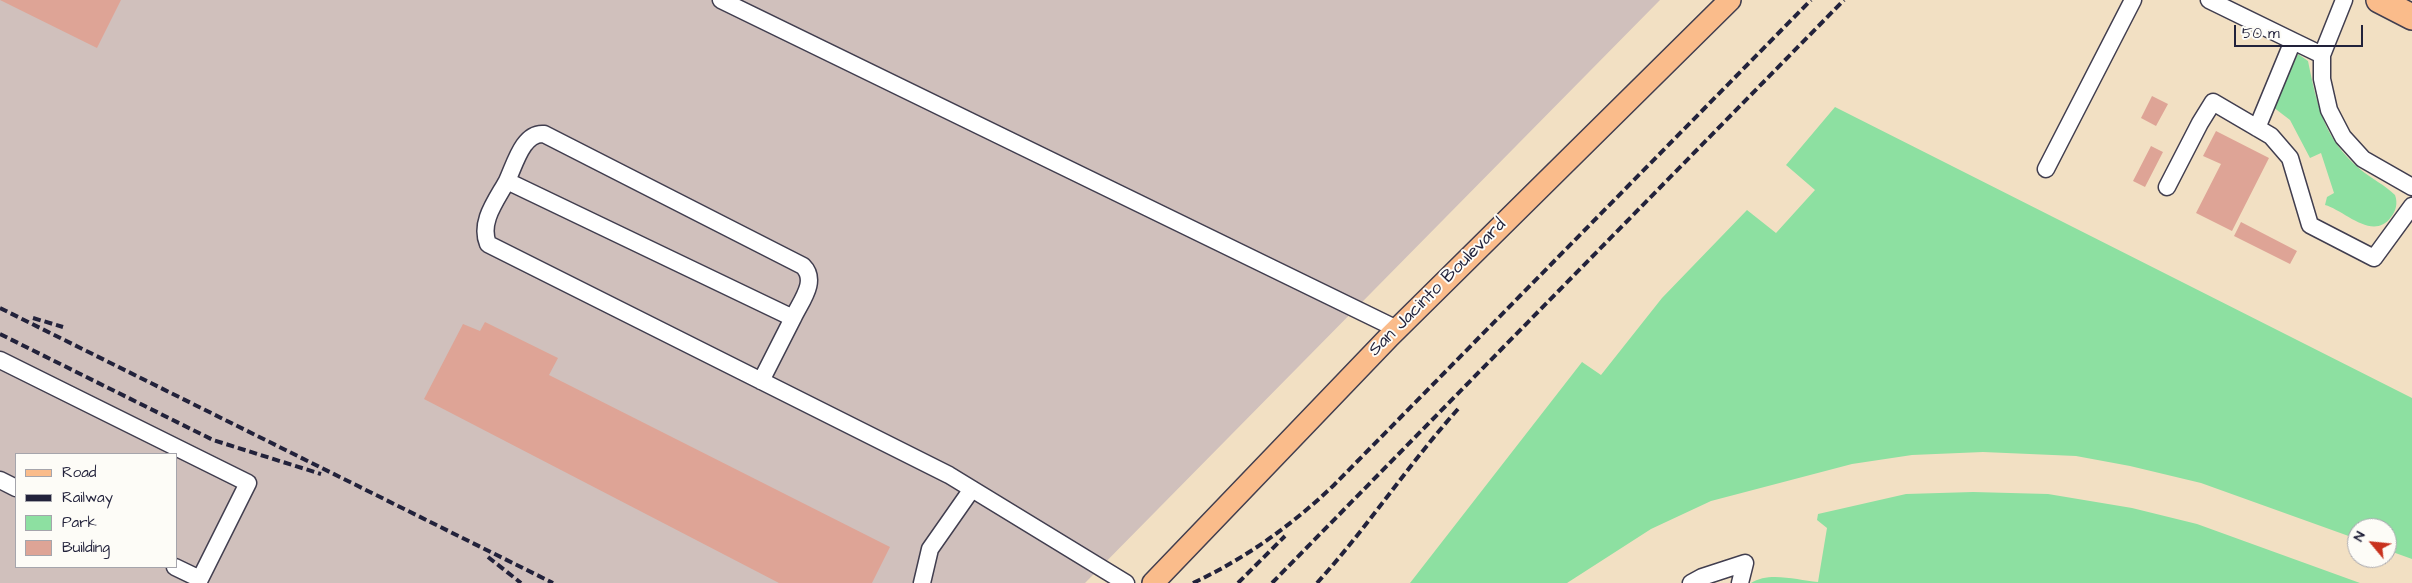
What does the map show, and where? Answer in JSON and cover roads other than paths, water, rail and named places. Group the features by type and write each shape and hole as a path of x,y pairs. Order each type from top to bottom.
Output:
{"highway":[{"path":"2379,0 2412,17"}],"main road":[{"name":"San Jacinto Boulevard","path":"1153,583 1396,328 1730,0"}],"street":[{"path":"721,0 1396,328"},
{"path":"2046,169 2133,0"},
{"path":"2209,0 2322,55"},
{"path":"2341,1 2322,55 2322,79 2329,110 2343,137 2362,159 2412,187"},
{"path":"2257,128 2293,41"},
{"path":"2167,187 2200,122 2213,102 2270,136 2290,158 2310,225 2374,258 2412,206"},
{"path":"761,381 811,281 809,272 803,266 544,134 536,133 529,138 485,222 484,235 488,244 761,381 949,475 1126,583"},
{"path":"506,181 793,318"},
{"path":"0,360 248,484 199,581 177,568"},
{"path":"0,480 15,488"},
{"path":"922,583 930,549 972,489"},
{"path":"1691,583 1702,577 1745,563 1740,583"}],"railway":[{"path":"1193,583 1250,552 1301,514 1334,485 1811,0"},
{"path":"1272,583 1844,0"},
{"path":"0,308 553,583"},
{"path":"33,318 63,327"},
{"path":"0,334 213,440 321,474"},
{"path":"1317,583 1458,409"},
{"path":"1238,583 1285,536"},
{"path":"488,557 521,583"}]}
